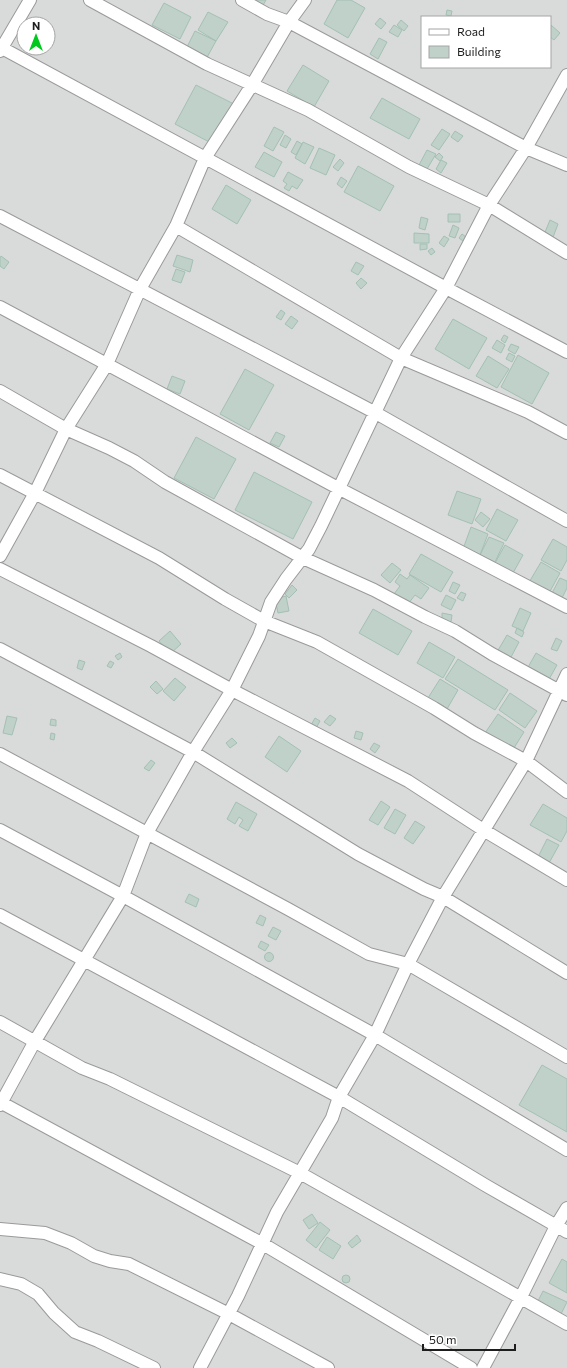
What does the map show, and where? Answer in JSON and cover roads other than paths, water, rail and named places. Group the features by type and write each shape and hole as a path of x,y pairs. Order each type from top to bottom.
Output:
{"street":[{"path":"30,0 1,49 567,352"},
{"path":"90,0 207,64 308,110 409,167 489,205 567,253"},
{"path":"242,0 267,14 289,22 526,148 567,166"},
{"path":"0,556 35,493 66,428 107,364 140,289 176,226 205,158 252,85 289,22 305,0"},
{"path":"471,1368 263,1244 0,1103 35,1041 123,896 147,833 193,752 232,690 257,641 271,602 286,579 303,558 321,526 401,358 446,288 489,205 526,148 567,74"},
{"path":"0,216 374,412 567,521"},
{"path":"176,226 401,358 528,412 567,433"},
{"path":"0,307 338,488 567,607"},
{"path":"0,391 66,428 134,461 166,482 303,558 374,590 456,632 492,654 563,692"},
{"path":"0,475 159,558 225,599 264,621 317,642 434,708 474,733 526,761 567,792"},
{"path":"0,569 151,646 232,690 408,781 484,830 567,880"},
{"path":"0,649 193,752 358,854 424,889 444,897 567,973"},
{"path":"200,1368 229,1314 277,1212 332,1118 339,1097 375,1035 408,964 444,897 526,761 563,692 567,674"},
{"path":"0,754 369,954 408,964 567,1057"},
{"path":"0,830 375,1035 567,1150"},
{"path":"0,915 339,1097 567,1232"},
{"path":"0,1022 82,1068 110,1079 300,1173 520,1299 567,1324"},
{"path":"483,1368 520,1299 556,1226 567,1208"},
{"path":"0,1229 45,1232 71,1243 94,1256 110,1261 129,1264 229,1314 328,1368"},
{"path":"0,1279 22,1284 38,1294 54,1313 75,1332 98,1341 154,1368"}]}
